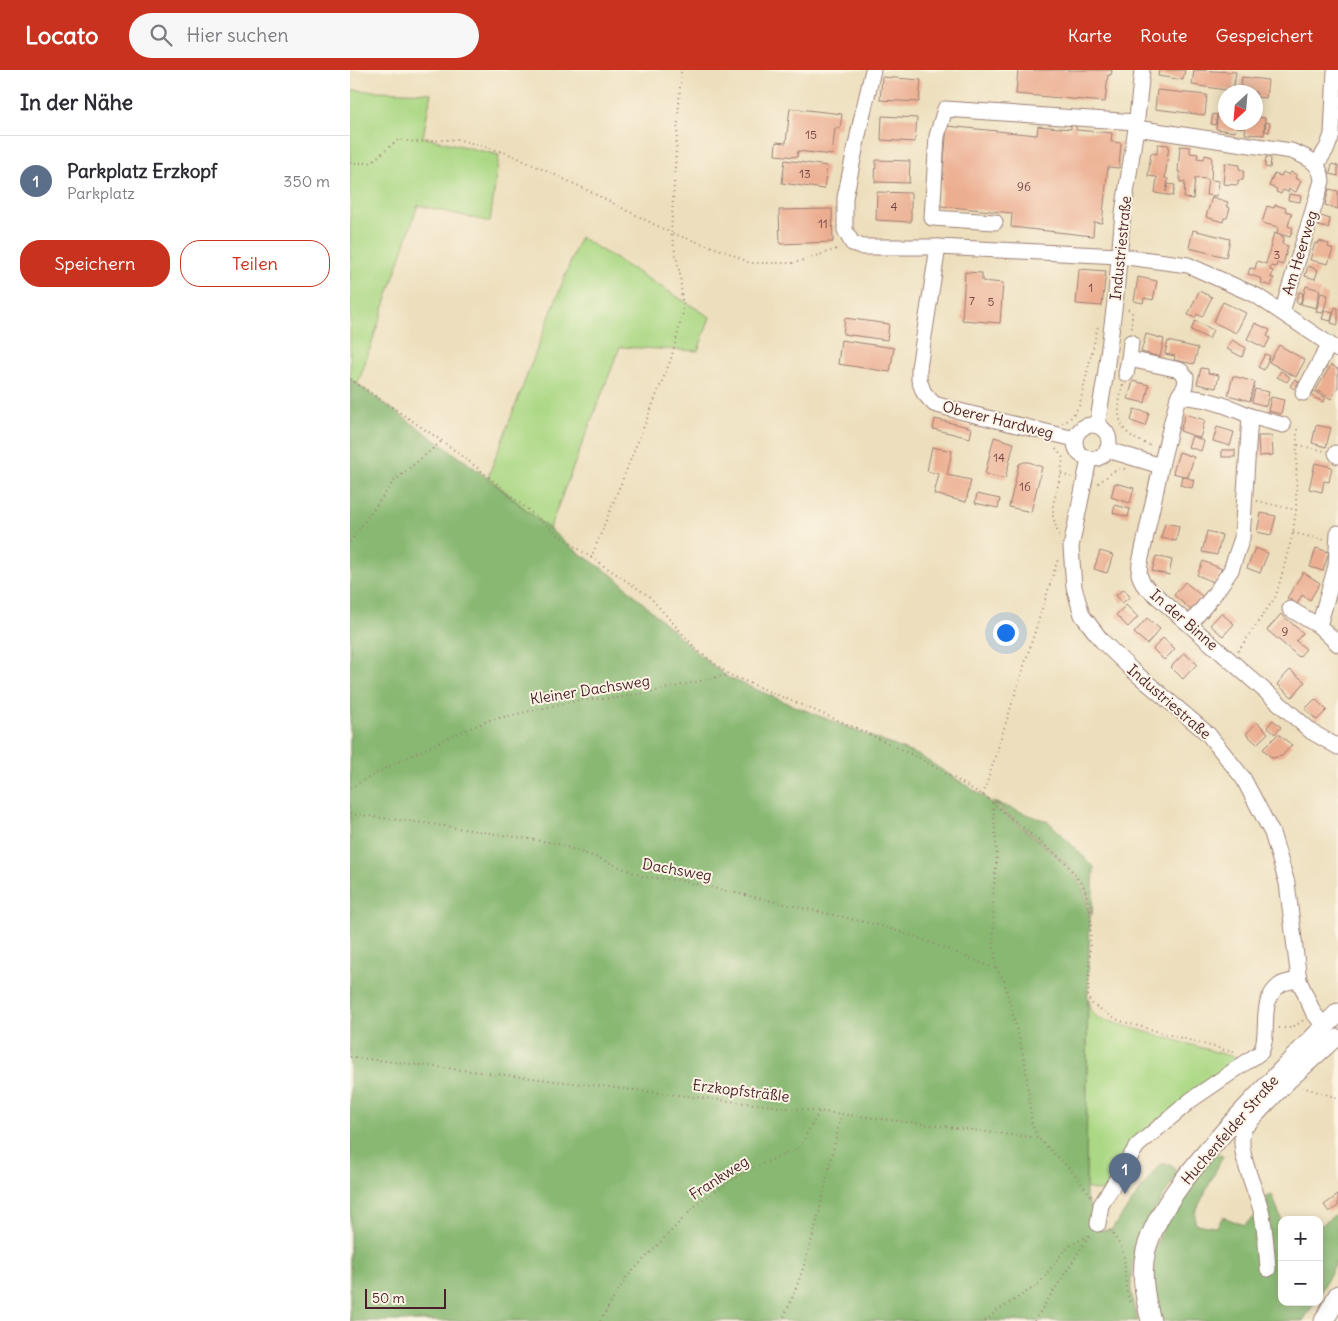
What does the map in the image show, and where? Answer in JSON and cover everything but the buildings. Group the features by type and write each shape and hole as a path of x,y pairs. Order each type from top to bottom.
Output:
{"main road":[{"name":"Huchenfelder Straße","path":"1151,1321 1142,1276 1146,1250 1163,1214 1190,1171 1249,1104 1338,1013"},
{"path":"1324,1321 1338,1295"}],"street":[{"path":"873,70 845,198 845,230 852,243 863,247 938,247 1119,256 1188,265 1257,296 1333,347 1303,393"},
{"name":"Industriestraße","path":"1097,425 1106,368 1123,213 1142,70"},
{"path":"995,222 932,218 938,136 945,109 1136,125 1291,151 1317,164 1327,148 1332,135 1335,70"},
{"name":"Am Heerweg","path":"1282,312 1322,181 1322,174 1317,164"},
{"name":"Oberer Hardweg","path":"938,247 919,368 919,380 924,393 934,404 1075,439"},
{"path":"1126,374 1131,342"},
{"path":"1108,450 1160,466 1178,397 1185,386 1186,376 1180,370 1129,359"},
{"path":"1178,397 1190,396 1290,427"},
{"path":"1190,624 1231,570 1242,538 1250,416"},
{"path":"1097,425 1104,429 1109,436 1108,450 1102,456 1089,459 1084,458 1076,450 1075,439 1080,429 1085,426 1097,425"},
{"name":"Industriestraße","path":"1089,459 1071,547 1074,587 1082,615 1102,641 1132,670 1208,734 1242,778 1272,834 1287,884 1299,980 1325,1025"},
{"name":"In der Binne","path":"1160,466 1140,563 1139,574 1144,584 1312,732 1338,747"},
{"path":"1319,626 1336,566 1338,538"},
{"path":"1290,609 1319,626 1338,644"},
{"path":"1099,1229 1101,1205 1138,1149 1191,1100 1261,1052 1264,1046 1265,1008 1270,996 1280,984 1299,980"},
{"path":"1268,1269 1262,1214 1243,1150 1241,1136 1244,1128 1288,1082 1325,1025"}],"path":[{"path":"591,558 671,359 682,313 680,274 671,233 681,70"},
{"path":"350,163 370,163 398,140 418,142 457,139 507,152 671,233 727,252 750,264 794,263 852,243"},
{"path":"1128,302 1127,308 1132,313 1133,322 1131,342"},
{"path":"1061,541 1053,517 1054,500 1062,474 1063,458 1055,447 1061,424 1069,420 1079,407 1100,321"},
{"path":"1126,374 1119,404 1119,419 1123,427 1130,436 1140,442 1165,450"},
{"path":"350,379 442,441 562,538 648,596 697,650 728,674 919,758 983,795 1066,863 1084,887 1091,915 1088,998 1093,1005 1120,1021 1252,1059"},
{"path":"1231,661 1276,596 1293,532 1296,510 1298,445 1290,427"},
{"path":"350,542 394,481 442,441"},
{"path":"1298,445 1337,454"},
{"path":"1062,474 1097,483 1118,469 1127,470"},
{"path":"1245,499 1296,510"},
{"path":"1293,532 1338,538"},
{"path":"983,795 1060,551"},
{"name":"Kleiner Dachsweg","path":"350,788 458,733 490,720 580,700 617,698 655,691 728,674"},
{"path":"992,803 996,856 993,896 997,969 1004,980 1026,1062 1032,1125 1038,1138 1071,1170 1093,1198 1101,1205"},
{"name":"Dachsweg","path":"350,814 424,822 555,843 598,858 644,878 678,880 878,925 916,937 997,969"},
{"path":"1264,1025 1281,1029 1291,1028 1302,1023 1325,1025"},
{"name":"Erzkopfsträßle","path":"350,1057 1038,1138"},
{"path":"1288,1082 1338,1098"},
{"name":"Frankweg","path":"600,1321 626,1278 699,1202 746,1171 799,1148 819,1112"},
{"path":"782,1321 795,1294 813,1235 841,1114"},
{"path":"1099,1229 1120,1245 1124,1257 1126,1292 1132,1306"},
{"path":"985,1321 1039,1284 1063,1252 1071,1245 1099,1229"},
{"path":"1034,1321 1099,1229"}],"green space":[{"path":"350,90 431,93 423,137 499,155 490,222 418,205 358,384 350,379"},
{"path":"580,237 710,317 698,351 620,347 549,529 488,477"},
{"path":"350,379 480,472 579,553 615,577 695,651 727,677 920,756 983,796 1065,863 1083,888 1090,915 1086,1198 1101,1230 1111,1230 1160,1164 1170,1164 1178,1173 1146,1226 1138,1243 1133,1261 1132,1299 1138,1321 350,1321"},
{"path":"993,802 1049,822 1094,867 1092,915 1085,887 1066,862"},
{"path":"1088,998 1092,1012 1098,1018 1237,1058 1131,1151 1103,1192 1086,1188"},
{"path":"1215,1154 1223,1156 1195,1213 1195,1224 1216,1227 1223,1217 1244,1225 1267,1206 1266,1197 1272,1195 1280,1216 1278,1216 1278,1306 1312,1306 1303,1321 1158,1321 1148,1282 1154,1252 1161,1232 1176,1207"},
{"path":"1338,1212 1338,1259 1323,1287 1323,1261 1323,1224"}],"place":[{"name":"Parkplatz Erzkopf","path":"1125,1194"}]}
